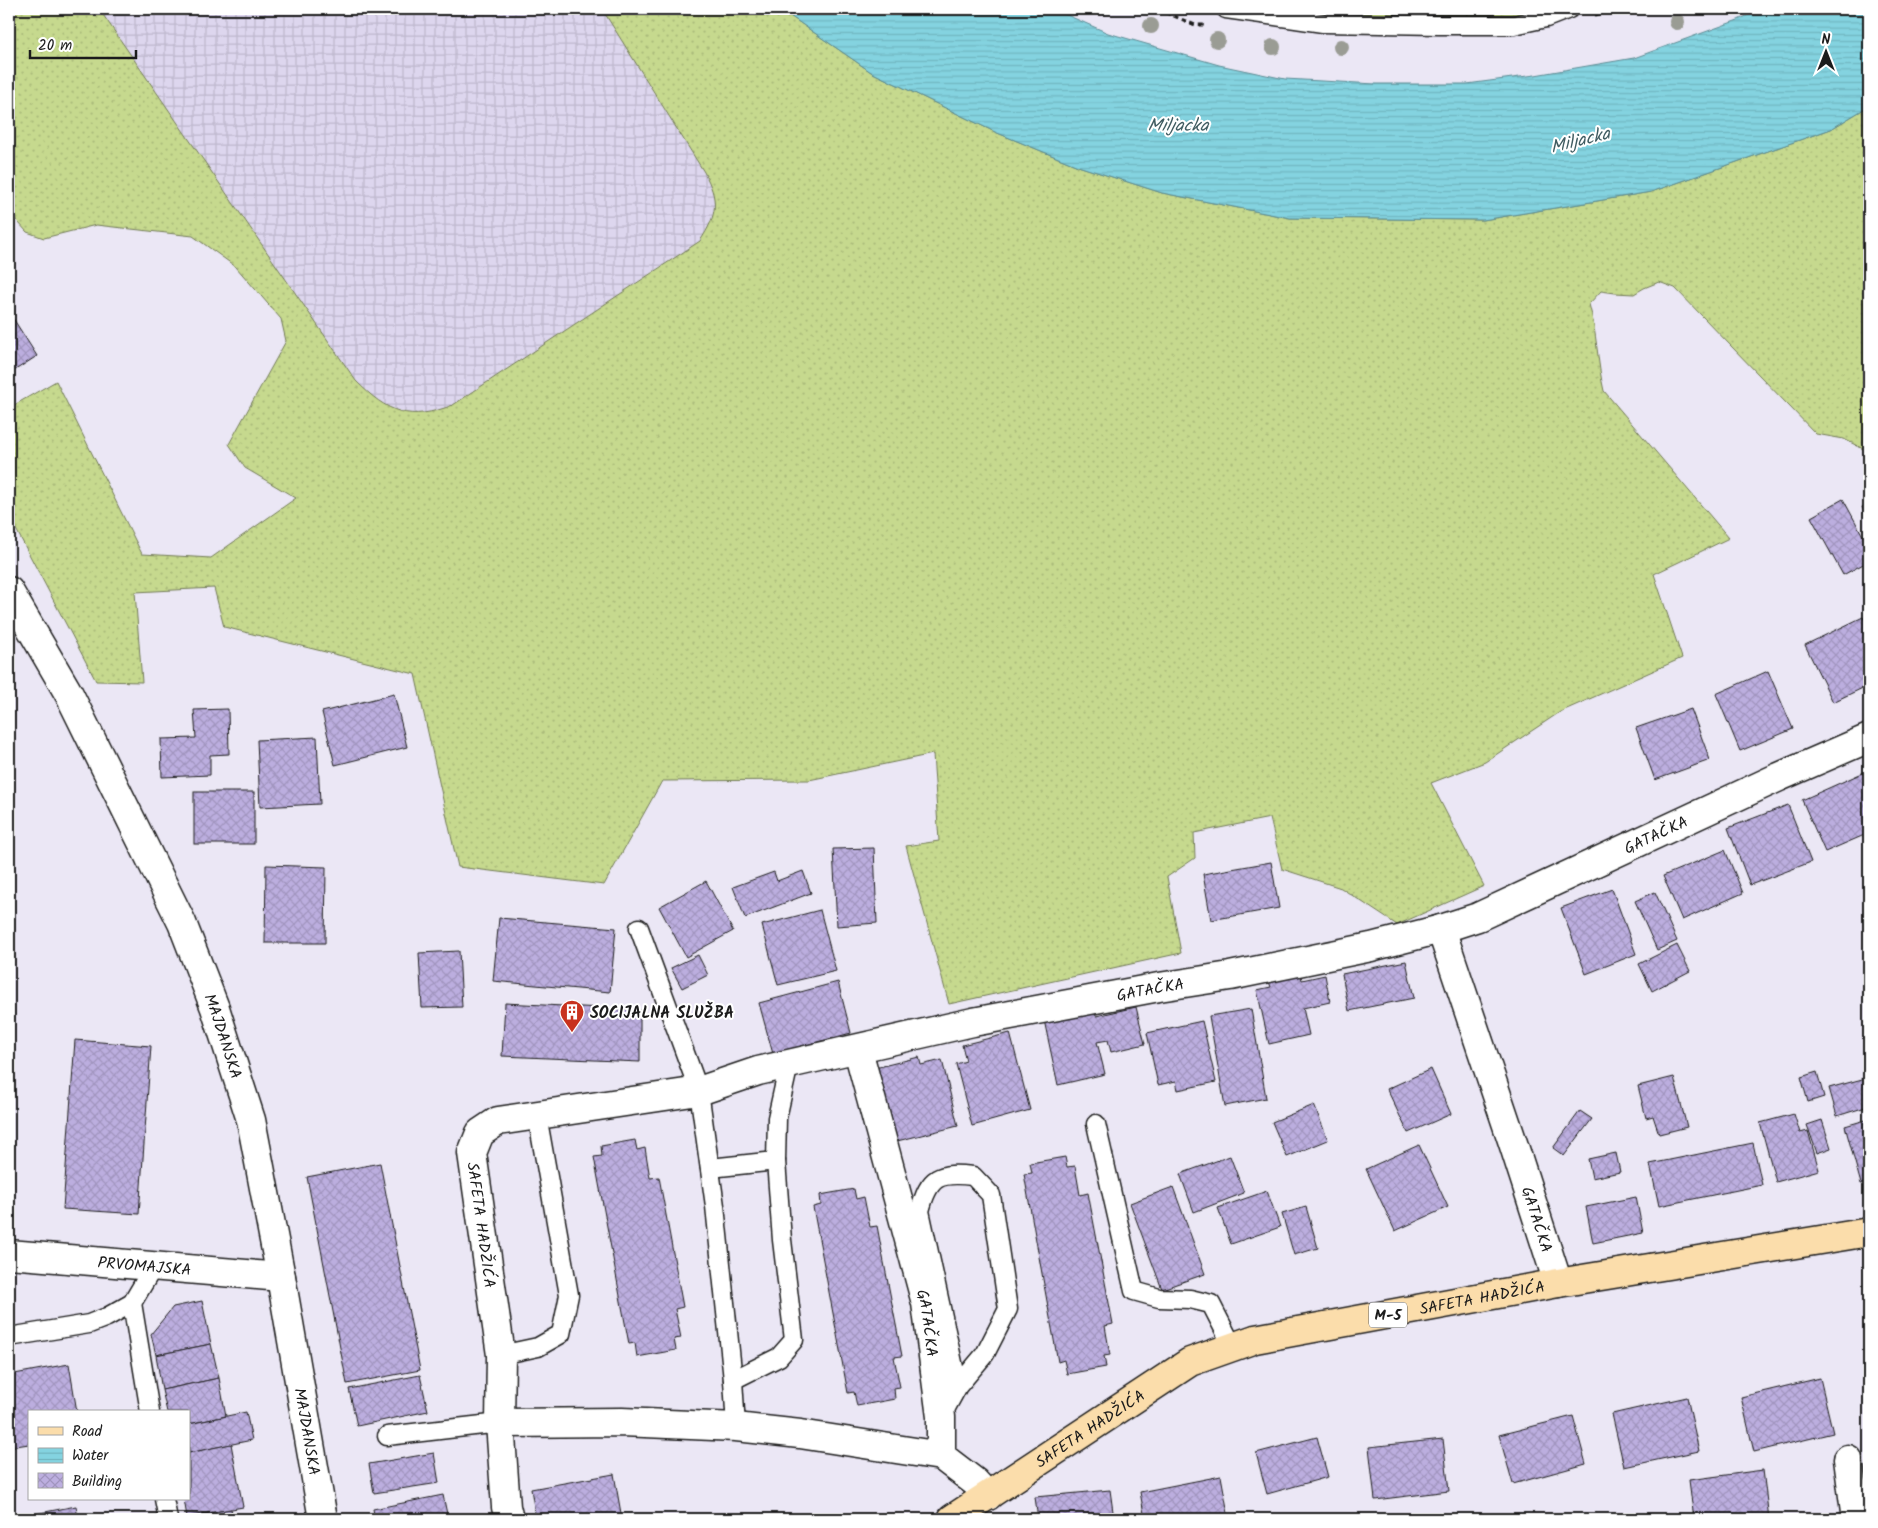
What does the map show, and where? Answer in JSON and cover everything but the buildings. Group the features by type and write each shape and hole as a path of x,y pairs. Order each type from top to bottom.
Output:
{"main road":[{"name":"SAFETA HADŽIĆA","path":"952,1519 1190,1362 1255,1339 1558,1283 1869,1232"}],"street":[{"name":"MAJDANSKA","path":"9,591 69,694 182,922 215,1008 251,1120 281,1277 323,1519"},
{"name":"GATAČKA","path":"699,1091 758,1071 858,1050 973,1022 1159,987 1230,976 1371,947 1441,929 1478,917 1780,777 1869,738"},
{"name":"GATAČKA","path":"1441,929 1558,1283"},
{"name":"GATAČKA","path":"858,1050 926,1303 941,1417 941,1456"},
{"name":"SAFETA HADŽIĆA","path":"508,1519 500,1423 500,1355 472,1153 480,1133 498,1121 699,1091"},
{"name":"PRVOMAJSKA","path":"9,1254 281,1277"},
{"path":"500,1423 622,1422 736,1427 800,1434 941,1456 974,1482 988,1496"},
{"path":"1848,1459 1856,1519"}],"lane":[{"path":"1226,9 1323,23 1430,24 1514,24 1546,18 1569,9"},
{"path":"639,928 699,1091 710,1168 734,1380 736,1427"},
{"path":"734,1380 780,1357 794,1340 782,1240 776,1161 776,1118 789,1064"},
{"path":"500,1355 538,1347 561,1334 569,1295 537,1115"},
{"path":"1096,1124 1134,1292 1159,1298 1190,1298 1211,1304 1233,1347"},
{"path":"710,1168 776,1161"},
{"path":"941,1417 958,1386 985,1354 1008,1309 991,1195 973,1176 950,1173 933,1181 925,1193 920,1211 958,1386"},
{"path":"9,1337 89,1324 107,1317 132,1303 154,1266"},
{"path":"132,1303 150,1410"},
{"path":"387,1436 500,1423"},
{"path":"164,1500 168,1519"}],"shaded area":[{"path":"99,9 602,9 713,189 716,206 710,225 700,241 453,405 433,413 413,414 393,410 373,398 356,381"}],"green space":[{"path":"9,9 99,9 356,381 378,401 400,411 411,413 424,413 453,405 700,241 710,223 713,215 714,199 704,172 602,9 780,9 871,72 995,132 1078,166 1162,193 1290,218 1483,220 1651,192 1831,129 1869,106 1869,452 1844,439 1816,434 1675,288 1659,282 1634,294 1601,291 1589,304 1604,391 1729,538 1654,574 1682,658 1560,712 1485,762 1431,783 1484,886 1397,925 1341,888 1282,869 1270,818 1194,833 1195,858 1167,877 1181,953 949,1004 906,846 939,841 933,754 809,780 662,781 604,885 458,867 415,674 224,627 214,588 135,592 142,682 96,681 9,516 9,408 56,381 142,554 211,558 296,498 245,468 229,444 286,341 281,319 236,267 193,236 96,225 44,238 27,232 9,212"},
{"path":"1262,9 1467,9 1468,17 1277,13"},
{"path":"1467,9 1553,9 1539,17 1468,17"}],"water":[{"name":"Miljacka","path":"780,9 1053,9 1108,33 1219,65 1285,79 1376,84 1467,84 1535,75 1634,58 1738,20 1761,9 1869,9 1869,106 1831,129 1651,192 1483,220 1290,218 1162,193 1078,166 995,132 871,72"}],"place":[{"name":"SOCIJALNA SLUŽBA","path":"572,1033"}]}
